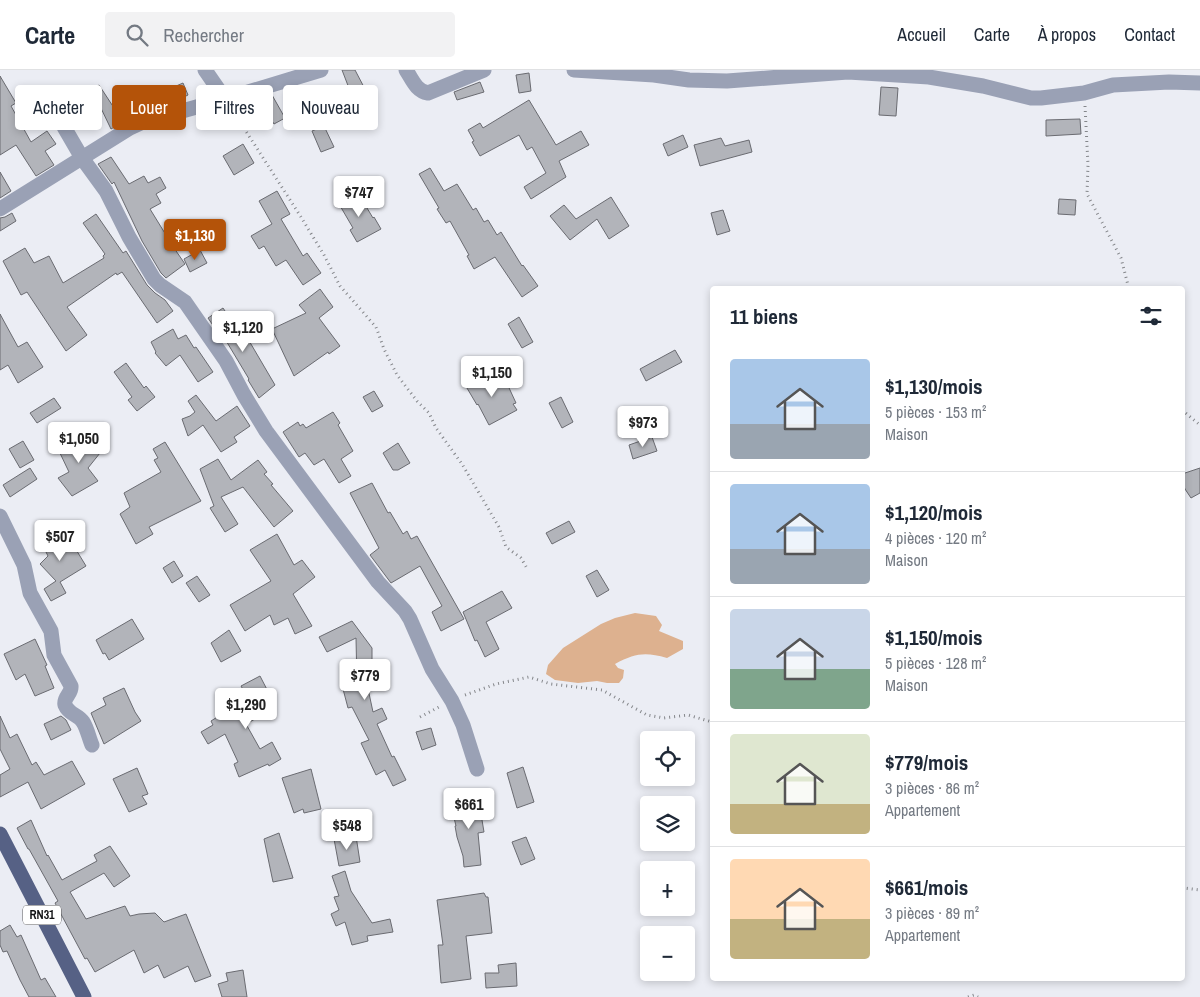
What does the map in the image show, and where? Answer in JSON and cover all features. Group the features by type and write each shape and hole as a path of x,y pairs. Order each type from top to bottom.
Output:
{"main road":[{"name":"RN31","path":"0,834 84,997"}],"street":[{"path":"205,70 215,85"},
{"path":"271,85 321,70"},
{"path":"406,70 418,89 428,93 484,70"},
{"path":"574,70 654,75 689,80 727,81 848,72 929,77 983,86 1031,98 1084,93 1113,85 1169,82 1200,83"},
{"path":"0,209 130,128 143,122 196,107"},
{"path":"65,130 82,158 106,191 154,279 185,302 226,361 266,431 378,582 405,610 432,669 452,701 463,725 477,769"},
{"path":"0,516 24,565 30,593 49,627 54,655 71,686 72,689 65,699 65,704 70,712 83,722 92,745"}],"path":[{"path":"1084,93 1088,165 1087,194 1121,258 1128,286"},
{"path":"245,130 301,217 340,286 376,327 397,375 429,414 436,428 462,464 498,527 506,547 521,558 528,570"},
{"path":"1185,412 1200,425"},
{"path":"420,717 465,695 496,684 530,677 551,684 602,690 647,716 664,718 688,716 710,722"},
{"path":"1185,888 1200,890"},
{"path":"968,997 974,995 978,997"}],"shaded area":[{"path":"635,613 656,616 662,625 659,631 683,641 683,649 667,658 646,654 615,664 618,668 624,670 623,678 619,683 597,681 578,683 555,680 546,674 548,665 563,648 601,624"}],"building":[{"path":"342,70 355,70 363,85 348,85"},
{"path":"529,73 531,91 519,93 516,75"},
{"path":"0,76 15,101 11,106 15,113 15,130 24,130 31,142 47,131 56,144 45,151 54,165 36,176 16,145 0,155"},
{"path":"480,82 484,92 457,100 454,92"},
{"path":"881,87 898,88 896,116 879,115"},
{"path":"102,90 112,105 111,129 102,110"},
{"path":"273,97 283,114 283,119 274,124"},
{"path":"529,100 556,145 581,131 589,145 559,161 566,177 531,199 524,187 546,173 532,147 527,150 519,135 480,156 468,130 480,123 483,128"},
{"path":"1080,119 1081,134 1046,136 1046,120"},
{"path":"326,130 334,147 321,152 312,131"},
{"path":"683,135 688,147 668,156 663,144"},
{"path":"721,138 725,146 749,140 752,152 700,166 694,145"},
{"path":"243,144 254,163 234,175 223,156"},
{"path":"111,157 129,184 144,176 148,183 160,177 166,188 156,194 161,203 150,209 185,264 166,278 142,241 114,182 112,184 98,164"},
{"path":"430,168 444,191 457,184 473,210 476,208 484,222 488,220 497,235 501,232 522,266 538,286 522,297 495,257 474,269 467,256 469,255 450,221 446,223 419,174"},
{"path":"0,172 11,191 0,198"},
{"path":"277,191 290,214 281,219 303,256 307,253 321,273 303,285 286,260 276,266 264,246 259,249 251,236 272,224 259,201"},
{"path":"358,193 381,229 357,242 350,230 353,228 339,204"},
{"path":"611,197 629,226 609,239 597,219 570,240 550,216 564,205 576,219"},
{"path":"1059,199 1076,200 1075,215 1058,214"},
{"path":"723,210 730,231 717,235 711,213"},
{"path":"12,213 16,221 0,231 0,218"},
{"path":"96,214 123,253 126,251 147,285 165,300 173,311 157,323 122,272 117,275 116,273 67,307 87,335 66,351 27,292 21,295 3,261 25,248 34,263 49,256 63,283 104,258 105,254 83,223"},
{"path":"200,250 207,263 190,272 184,259"},
{"path":"320,289 333,307 319,318 340,346 329,354 328,352 294,376 272,329 306,313 299,305"},
{"path":"223,308 245,341 248,339 275,385 259,398 225,339 223,340 208,318"},
{"path":"0,314 18,347 27,342 43,367 18,383 8,365 0,370"},
{"path":"519,317 533,342 522,348 508,324"},
{"path":"173,329 178,339 186,335 213,372 198,382 180,355 166,366 155,353 151,342"},
{"path":"675,350 682,362 646,381 640,369"},
{"path":"126,363 144,388 146,386 155,397 137,411 128,400 132,397 114,372"},
{"path":"481,372 488,385 504,377 516,403 513,404 517,410 489,425 464,383"},
{"path":"374,391 383,406 372,412 363,397"},
{"path":"196,395 216,421 237,406 250,426 234,437 237,442 221,452 203,425 188,436 182,419 195,412 188,401"},
{"path":"561,397 573,422 562,428 549,403"},
{"path":"54,398 61,408 37,423 30,413"},
{"path":"333,412 353,451 341,459 351,476 339,483 324,459 314,465 305,453 299,457 283,432 298,422 300,426 303,424 306,428"},
{"path":"87,430 100,453 88,468 98,481 72,496 58,478 69,472 59,451 74,444"},
{"path":"652,437 657,451 633,459 629,445"},
{"path":"23,441 34,460 20,468 9,449"},
{"path":"165,442 201,501 149,527 153,534 136,544 120,514 130,507 124,493 161,472 154,460 158,458 153,449"},
{"path":"398,443 410,463 398,470 393,470 383,453"},
{"path":"218,459 231,480 258,460 267,472 264,474 273,484 271,485 293,511 274,527 243,487 221,497 238,524 225,532 210,508 214,506 200,469"},
{"path":"30,468 37,479 10,497 3,485"},
{"path":"1200,468 1200,493 1191,498 1185,489 1185,473"},
{"path":"372,483 388,513 390,512 403,534 407,531 411,539 417,536 464,619 441,631 432,612 442,606 420,566 391,583 370,555 379,548 350,493"},
{"path":"569,521 575,532 552,544 546,533"},
{"path":"60,530 69,544 72,543 86,566 60,582 66,593 51,601 44,589 56,581 40,564 48,556 40,540"},
{"path":"277,534 294,565 302,560 315,577 293,594 312,626 295,634 288,618 274,625 270,615 245,631 230,605 271,581 250,550"},
{"path":"174,561 183,576 172,583 163,568"},
{"path":"597,570 609,590 597,597 586,576"},
{"path":"197,576 210,595 199,602 186,583"},
{"path":"502,591 512,608 486,622 499,649 485,657 477,640 475,641 463,612"},
{"path":"132,619 144,639 109,660 105,653 103,654 96,640"},
{"path":"352,621 372,648 372,683 367,684 373,712 382,708 387,719 377,724 392,757 394,756 406,780 393,786 385,770 376,775 361,743 369,740 352,707 348,708 343,689 357,685 356,638 327,652 319,637"},
{"path":"229,630 241,651 221,662 211,643"},
{"path":"35,639 47,665 45,666 54,688 35,696 25,674 16,680 4,654"},
{"path":"260,676 276,707 246,724 260,749 272,742 281,759 269,766 268,764 239,777 234,764 238,762 225,734 208,744 201,732 213,725 211,721 222,714 224,718 249,700 241,686"},
{"path":"124,688 141,721 104,744 91,713 106,705 103,698"},
{"path":"0,716 10,738 17,734 32,765 36,762 44,775 72,761 85,784 41,809 28,782 0,797 0,775 10,769 0,749"},
{"path":"61,716 66,720 71,730 51,740 44,724"},
{"path":"431,728 436,745 422,750 416,732"},
{"path":"523,767 534,802 517,808 507,773"},
{"path":"137,768 148,794 142,796 147,804 129,812 113,779"},
{"path":"311,769 321,809 304,813 303,809 294,813 282,778"},
{"path":"480,799 484,832 478,833 481,865 464,867 451,805"},
{"path":"31,820 47,856 62,880 97,861 94,855 110,846 130,876 114,887 104,873 70,892 86,919 125,906 130,916 155,913 164,922 186,914 211,976 195,982 188,966 164,978 158,965 144,973 134,950 95,972 87,958 85,959 55,903 58,901 17,828"},
{"path":"279,833 293,878 273,882 264,839"},
{"path":"356,836 360,862 339,866 334,839"},
{"path":"526,837 535,859 521,865 512,842"},
{"path":"345,871 351,891 372,923 390,919 393,932 367,936 368,941 352,945 345,922 336,926 331,914 339,910 334,897 339,896 332,876"},
{"path":"484,893 488,897 492,933 466,936 471,979 441,983 438,945 443,945 437,900"},
{"path":"10,925 17,937 21,935 41,980 45,978 56,997 29,997 7,951 3,952 0,945 0,931"},
{"path":"516,963 517,986 486,988 485,973 499,973 498,965"},
{"path":"243,970 247,997 222,997 218,984 228,981 226,973"}]}
